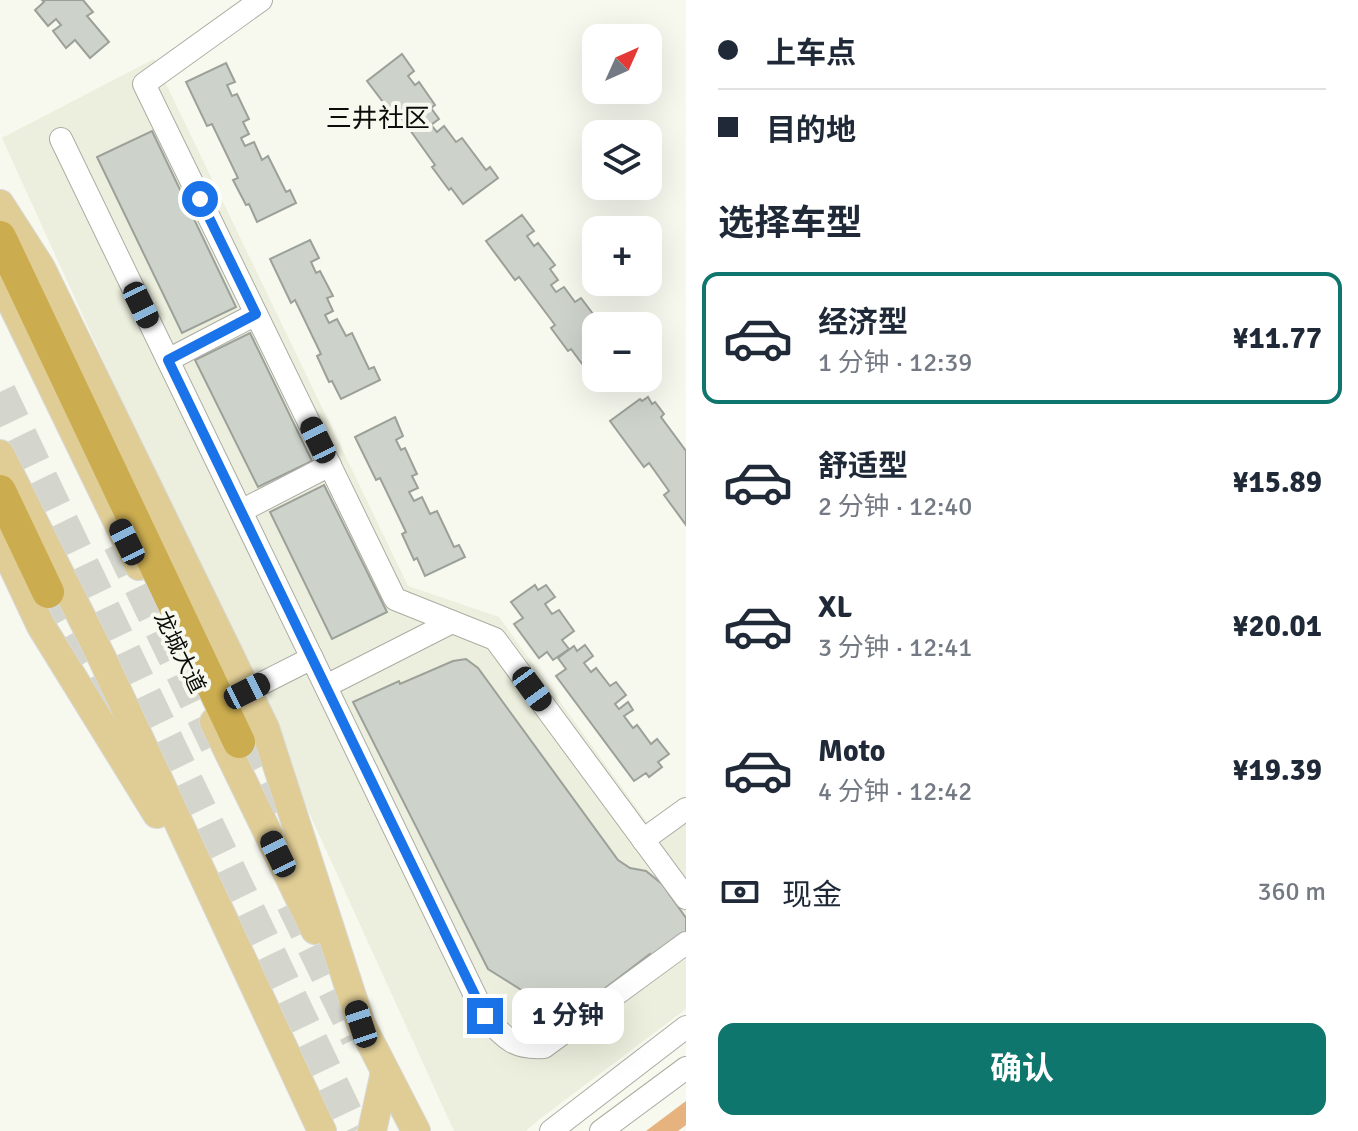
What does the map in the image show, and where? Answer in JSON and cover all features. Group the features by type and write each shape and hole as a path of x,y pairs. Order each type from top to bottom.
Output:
{"highway":[{"path":"0,237 239,742"},
{"path":"0,491 48,592"}],"main road":[{"path":"0,204 41,268 265,728 361,1024 416,1131"},
{"name":"龙城大道","path":"0,279 361,1024"},
{"path":"0,454 102,658 324,1128"},
{"path":"0,539 41,626 229,930"},
{"path":"372,1131 385,1072"}],"street":[{"path":"261,0 144,84 395,599 495,639 686,898"},
{"path":"61,139 485,1016 502,1035 525,1049 544,1047 686,943"},
{"path":"168,360 256,314"},
{"path":"241,511 330,465"},
{"path":"326,686 452,622"},
{"path":"247,691 312,658"},
{"path":"643,840 686,809"},
{"path":"551,1131 686,1027"},
{"path":"601,1131 686,1068"}],"shaded area":[{"path":"154,59 408,586 499,617 649,825 686,799 686,1009 526,1131 454,1131 2,138"},
{"path":"686,1101 686,1125 678,1131 646,1131"}],"building":[{"path":"42,0 83,0 93,12 87,16 109,42 90,58 75,40 66,48 53,31 61,25 56,19 48,26 35,10 44,2"},
{"path":"402,54 414,71 408,76 415,85 419,82 435,105 431,108 439,119 431,125 437,132 444,126 456,142 462,138 486,170 490,167 498,178 463,204 432,167 435,165 400,116 396,119 367,81"},
{"path":"226,63 235,82 227,85 232,96 237,94 249,119 243,122 249,134 241,138 245,146 254,142 262,160 268,156 286,192 290,190 296,203 257,222 233,180 238,178 212,124 207,126 186,82"},
{"path":"152,131 236,307 182,333 97,157"},
{"path":"522,215 534,231 527,236 534,246 538,243 555,265 550,269 558,280 551,285 556,292 564,287 575,302 581,298 592,312 582,312 582,364 551,328 555,325 519,277 515,280 486,241"},
{"path":"310,240 319,258 311,262 316,273 320,271 333,296 327,298 333,311 325,315 329,323 337,319 346,336 352,333 369,369 374,367 380,380 341,399 332,381 329,382 317,356 321,354 295,300 291,303 270,259"},
{"path":"250,333 312,461 258,487 195,360"},
{"path":"648,397 664,414 661,417 686,451 686,525 664,495 669,491 649,463 644,467 610,421 640,399 642,401"},
{"path":"395,417 403,436 396,440 401,450 405,448 417,474 412,476 418,488 409,492 414,501 422,497 430,514 437,511 454,547 459,545 465,557 425,576 402,534 406,532 380,478 376,480 355,437"},
{"path":"324,485 387,612 332,639 270,512"},
{"path":"535,585 538,590 546,585 555,597 545,604 552,614 559,610 574,631 562,640 569,649 553,660 547,652 539,658 514,624 523,618 511,602"},
{"path":"585,645 593,656 584,663 591,672 596,668 610,686 616,682 626,695 615,704 619,709 628,702 633,710 624,716 633,728 637,725 651,744 657,739 669,754 658,762 662,767 649,777 646,773 634,781 556,676 566,669 558,658 574,646 577,651"},
{"path":"466,659 478,668 618,860 630,868 646,871 662,884 686,918 686,932 653,958 650,954 566,1018 488,969 353,702 399,681 400,684 453,661"}],"tunnel":[{"path":"0,392 355,1131"},
{"path":"119,543 220,753"},
{"path":"48,592 116,715"},
{"path":"239,742 303,869"},
{"path":"292,903 357,1038"}],"district":[{"name":"三井社区","path":"378,119"}],"route":[{"path":"200,199 256,314 168,360 485,1016"}]}
